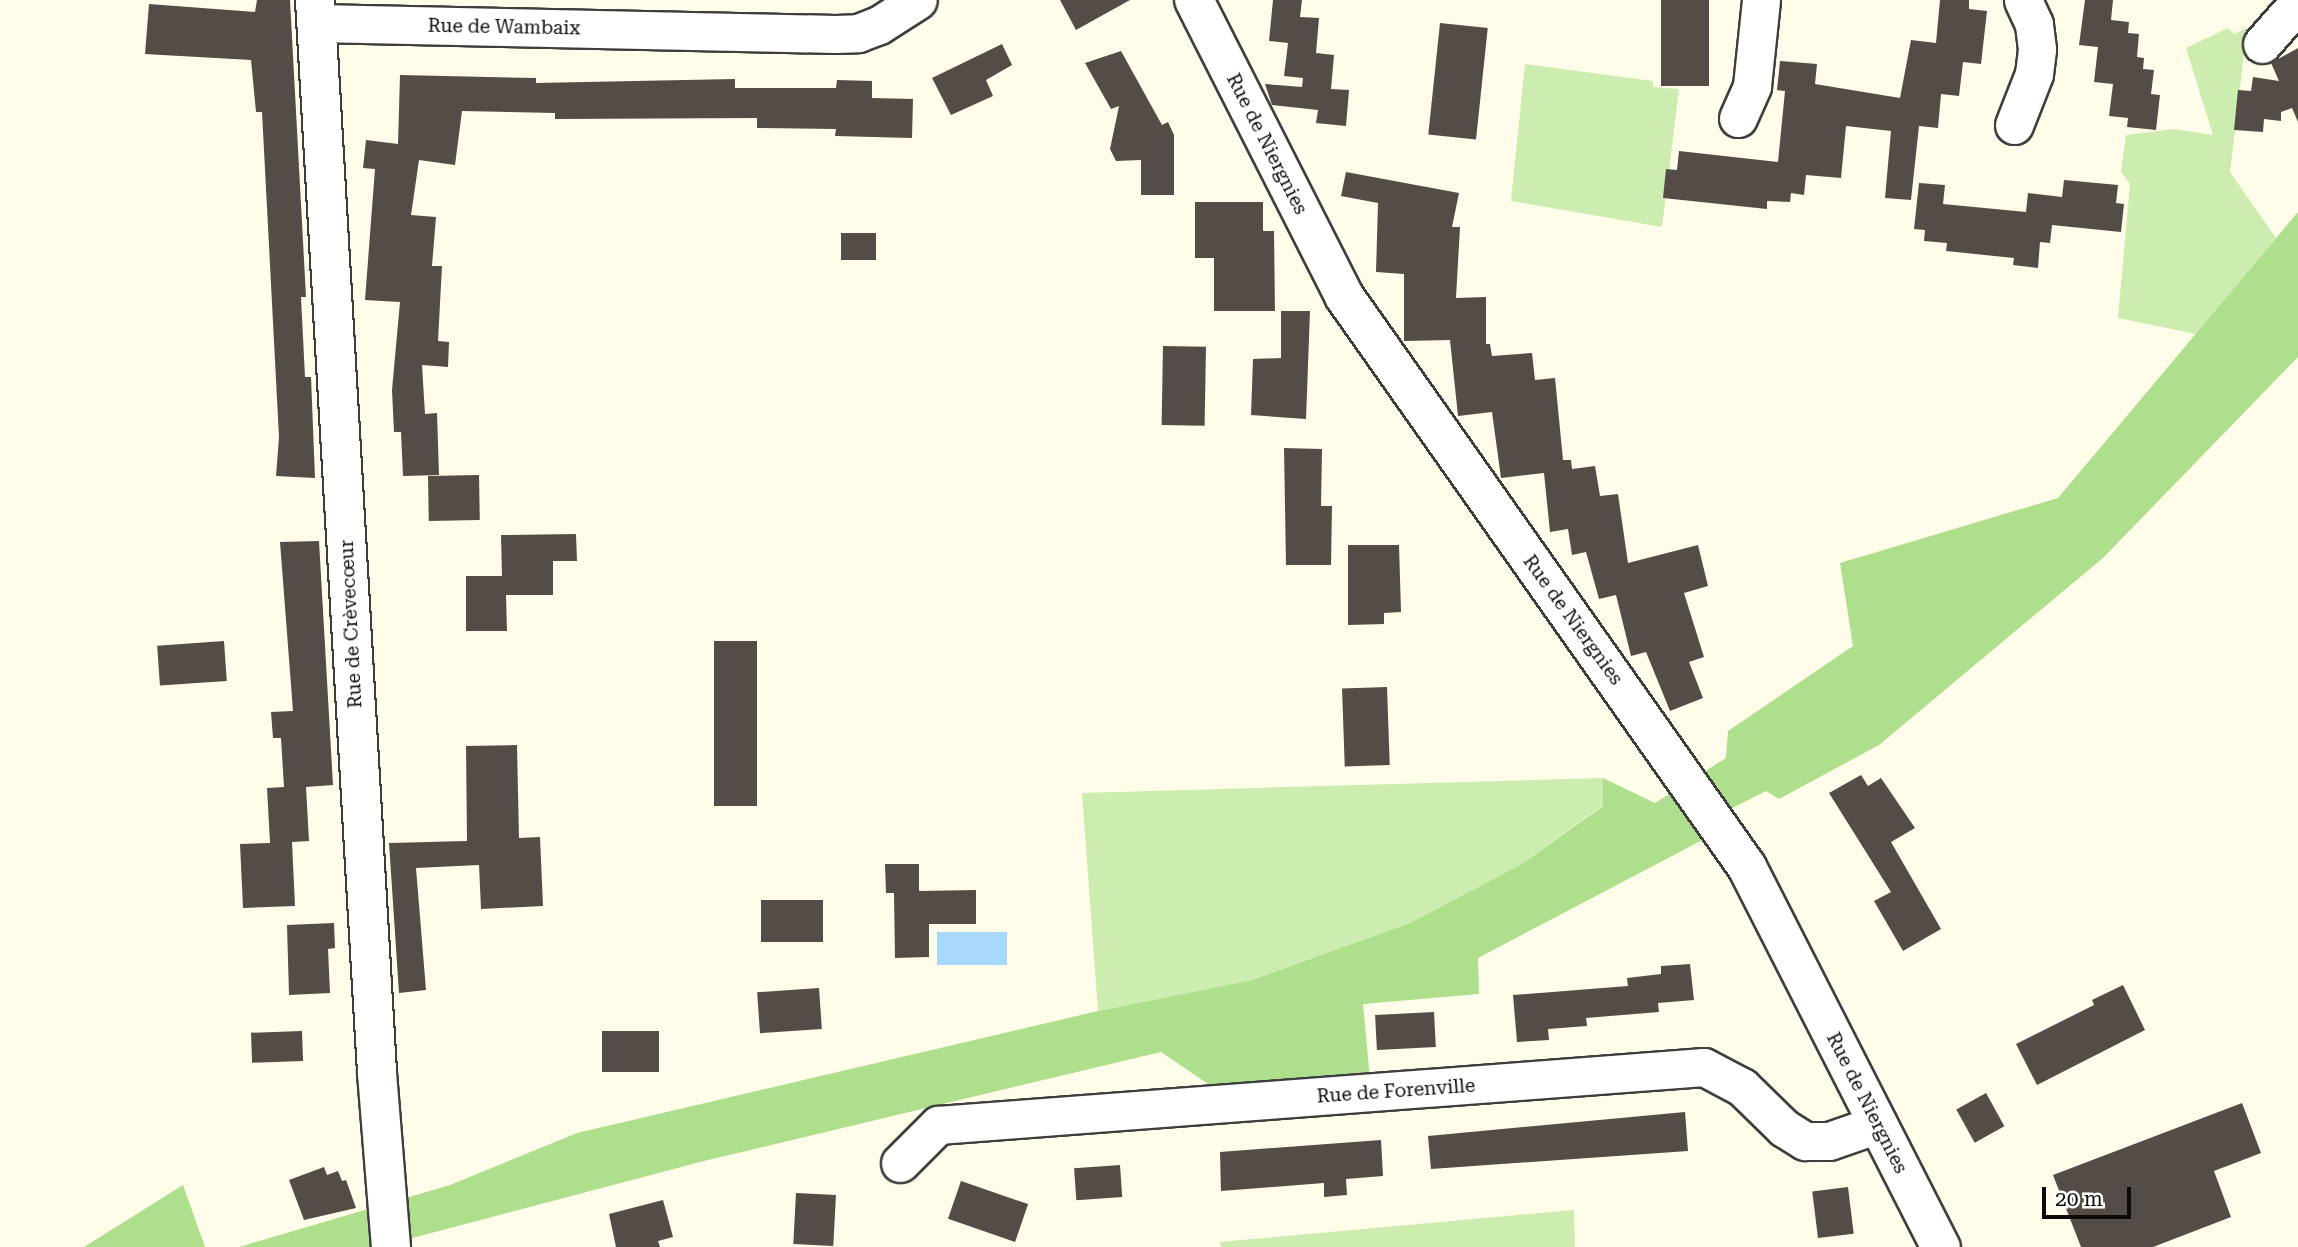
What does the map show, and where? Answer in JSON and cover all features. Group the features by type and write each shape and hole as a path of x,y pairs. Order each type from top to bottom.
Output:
{"street":[{"name":"Rue de Wambaix","path":"315,12 692,15 858,33 898,16 918,0"},
{"name":"Rue de Niergnies","path":"1194,0 1344,296 1735,848 1941,1247"},
{"path":"1738,118 1752,86 1760,0"},
{"path":"2014,125 2034,74 2037,49 2034,24 2023,0"},
{"path":"2262,44 2298,3"},
{"name":"Rue de Crèvecœur","path":"315,12 377,1073 391,1247"},
{"name":"Rue de Forenville","path":"900,1163 938,1125 1704,1067 1742,1087 1784,1128 1805,1141 1829,1141 1878,1124"}],"green space":[{"path":"2228,28 2234,34 2247,28 2230,172 2276,238 2196,334 2118,318 2130,184 2121,172 2126,135 2174,129 2213,135 2186,48"},
{"path":"1525,64 1653,81 1653,87 1679,89 1662,227 1511,201"},
{"path":"2298,212 2298,357 2103,558 1879,745 1779,799 1766,791 1699,825 1712,835 1478,958 1479,994 1363,1004 1370,1079 1217,1090 1161,1052 704,1161 378,1247 239,1247 450,1185 577,1133 1098,1011 1252,980 1410,923 1520,865 1603,806 1603,778 1655,803 1726,758 1728,731 1853,646 1840,563 2058,498"},
{"path":"1603,778 1603,805 1520,865 1410,923 1252,980 1098,1011 1082,793"},
{"path":"183,1185 205,1247 84,1247"},
{"path":"1574,1210 1575,1247 1221,1247 1220,1242"}],"water":[{"path":"937,932 1007,932 1007,965 937,965"}],"building":[{"path":"257,0 290,0 306,297 301,297 305,377 311,377 315,478 276,476 279,437 262,112 256,112 251,60 145,54 149,4 255,12"},
{"path":"1060,0 1130,0 1076,30"},
{"path":"1273,0 1302,0 1300,17 1319,18 1316,53 1334,55 1331,89 1349,90 1346,126 1316,123 1318,110 1272,105 1265,84 1302,87 1303,78 1284,76 1288,43 1269,41"},
{"path":"1661,0 1709,0 1709,86 1661,86"},
{"path":"1940,0 1969,0 1969,9 1987,11 1981,64 1963,62 1959,96 1941,94 1938,128 1919,126 1911,200 1885,198 1891,131 1846,126 1841,178 1806,175 1804,195 1791,193 1790,202 1767,201 1767,209 1663,198 1666,169 1677,170 1679,151 1778,162 1785,91 1777,90 1780,61 1817,64 1815,84 1900,98 1911,40 1936,43"},
{"path":"2085,0 2113,0 2111,20 2129,22 2128,33 2139,34 2137,57 2144,58 2143,69 2154,70 2151,94 2160,95 2156,130 2127,127 2128,118 2109,116 2113,84 2094,82 2098,47 2079,45"},
{"path":"1440,23 1488,28 1476,139 1428,134"},
{"path":"1002,44 1012,65 986,80 993,96 951,115 932,78"},
{"path":"2298,48 2298,122 2292,108 2281,112 2281,121 2264,119 2263,132 2234,130 2238,90 2251,91 2253,77 2279,81 2271,63"},
{"path":"1121,51 1162,125 1168,122 1174,135 1174,195 1141,195 1141,160 1116,161 1110,149 1119,106 1111,109 1085,63"},
{"path":"400,75 536,78 536,83 735,79 735,88 836,88 837,80 872,81 872,98 913,99 912,138 835,136 836,129 757,128 757,118 555,119 555,113 462,111 455,165 419,160 411,215 436,217 432,266 442,266 438,341 449,342 448,367 422,365 425,414 437,413 439,475 403,476 401,432 394,432 392,390 400,302 365,300 375,169 363,168 366,140 398,144"},
{"path":"1346,172 1459,193 1452,227 1460,227 1456,298 1486,297 1486,344 1490,344 1492,356 1532,353 1535,380 1555,378 1563,460 1571,460 1572,469 1595,466 1600,496 1618,494 1628,563 1698,545 1708,586 1684,593 1704,657 1689,662 1703,698 1670,711 1646,652 1631,656 1616,595 1599,599 1586,552 1572,555 1568,529 1550,532 1544,473 1501,478 1492,412 1458,416 1450,340 1404,341 1404,274 1376,272 1378,203 1341,196"},
{"path":"2064,180 2118,185 2116,203 2124,204 2121,232 2052,225 2050,243 2040,242 2038,268 2013,265 2014,258 1946,251 1947,243 1924,241 1925,230 1914,229 1919,183 1945,185 1943,204 2026,212 2028,193 2062,197"},
{"path":"1195,202 1263,202 1263,231 1274,231 1275,311 1214,311 1214,258 1195,258"},
{"path":"841,233 876,233 876,260 841,260"},
{"path":"1281,311 1310,311 1306,419 1251,415 1253,359 1281,358"},
{"path":"1163,346 1206,347 1205,426 1162,425"},
{"path":"1284,448 1322,449 1321,506 1332,506 1331,565 1286,565"},
{"path":"479,475 480,520 429,521 428,476"},
{"path":"576,534 577,561 553,561 553,595 506,595 507,631 466,631 466,576 502,576 501,535"},
{"path":"319,541 333,785 306,787 309,841 292,842 295,906 243,908 240,844 270,843 267,788 284,787 281,738 273,738 271,712 293,711 280,542"},
{"path":"1348,545 1399,545 1401,612 1384,613 1384,624 1348,625"},
{"path":"224,641 227,681 160,686 157,646"},
{"path":"714,641 757,641 757,806 714,806"},
{"path":"1387,687 1390,765 1345,767 1342,689"},
{"path":"517,745 519,838 540,837 543,906 481,909 479,865 416,868 426,990 399,993 389,843 467,841 466,746"},
{"path":"1861,775 1868,786 1881,778 1915,828 1891,842 1941,929 1903,951 1874,901 1891,892 1829,793"},
{"path":"885,864 919,864 919,891 976,890 976,924 929,924 929,957 895,958 894,893 886,893"},
{"path":"761,900 823,900 823,942 761,942"},
{"path":"334,923 335,948 328,949 330,993 289,995 287,925"},
{"path":"1690,964 1694,1000 1658,1003 1659,1012 1586,1018 1587,1026 1548,1029 1549,1040 1517,1042 1513,995 1628,986 1627,978 1661,974 1661,966"},
{"path":"2123,985 2145,1030 2037,1085 2016,1044 2094,1005 2092,1000"},
{"path":"819,988 822,1029 760,1033 757,992"},
{"path":"1434,1012 1436,1047 1377,1050 1375,1015"},
{"path":"302,1031 303,1061 252,1063 251,1033"},
{"path":"602,1031 659,1031 659,1072 602,1072"},
{"path":"1986,1093 2004,1126 1975,1143 1956,1109"},
{"path":"2242,1103 2261,1153 2214,1171 2231,1217 2153,1247 2081,1247 2053,1175"},
{"path":"1685,1112 1688,1151 1431,1169 1428,1136"},
{"path":"1381,1140 1383,1176 1346,1179 1347,1195 1324,1197 1324,1183 1221,1191 1220,1152"},
{"path":"1120,1165 1122,1197 1076,1200 1074,1168"},
{"path":"324,1167 327,1175 338,1171 342,1181 346,1180 356,1208 304,1220 289,1180"},
{"path":"961,1181 1028,1204 1015,1242 948,1219"},
{"path":"1848,1187 1854,1234 1818,1238 1812,1191"},
{"path":"796,1193 836,1195 833,1246 793,1244"},
{"path":"663,1200 673,1237 658,1241 660,1247 616,1247 609,1214"}]}
